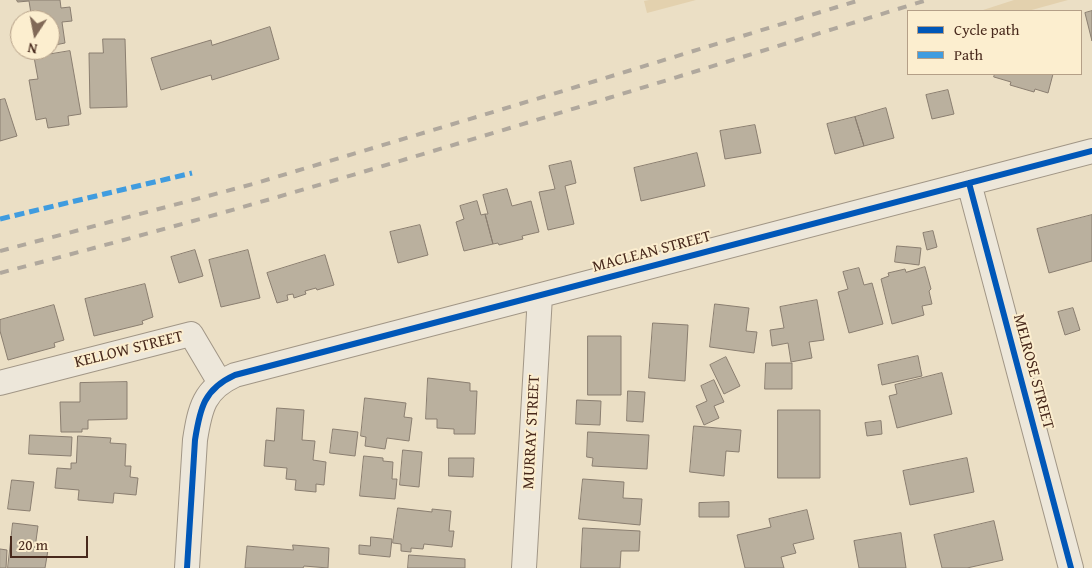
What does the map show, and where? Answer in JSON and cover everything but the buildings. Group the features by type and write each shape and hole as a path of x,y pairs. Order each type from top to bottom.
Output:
{"street":[{"name":"MACLEAN STREET","path":"220,383 235,375 1092,151"},
{"name":"MELROSE STREET","path":"968,183 1071,568"},
{"name":"MURRAY STREET","path":"524,568 540,296"},
{"name":"KELLOW STREET","path":"0,383 191,334 220,383"},
{"path":"187,568 195,440 198,422 202,406 210,393 220,383"}],"shaded area":[{"path":"696,0 647,13 644,1"},
{"path":"1014,0 1068,0 1032,10 983,10"}],"railway":[{"path":"0,251 253,184 860,0"},
{"path":"0,273 191,222 305,189 927,0"}],"marked path":[{"path":"0,219 192,173"}],"cycle path":[{"path":"187,568 195,440 199,418 210,393 225,380 235,375 1092,151"},
{"path":"969,183 1071,568"}]}
